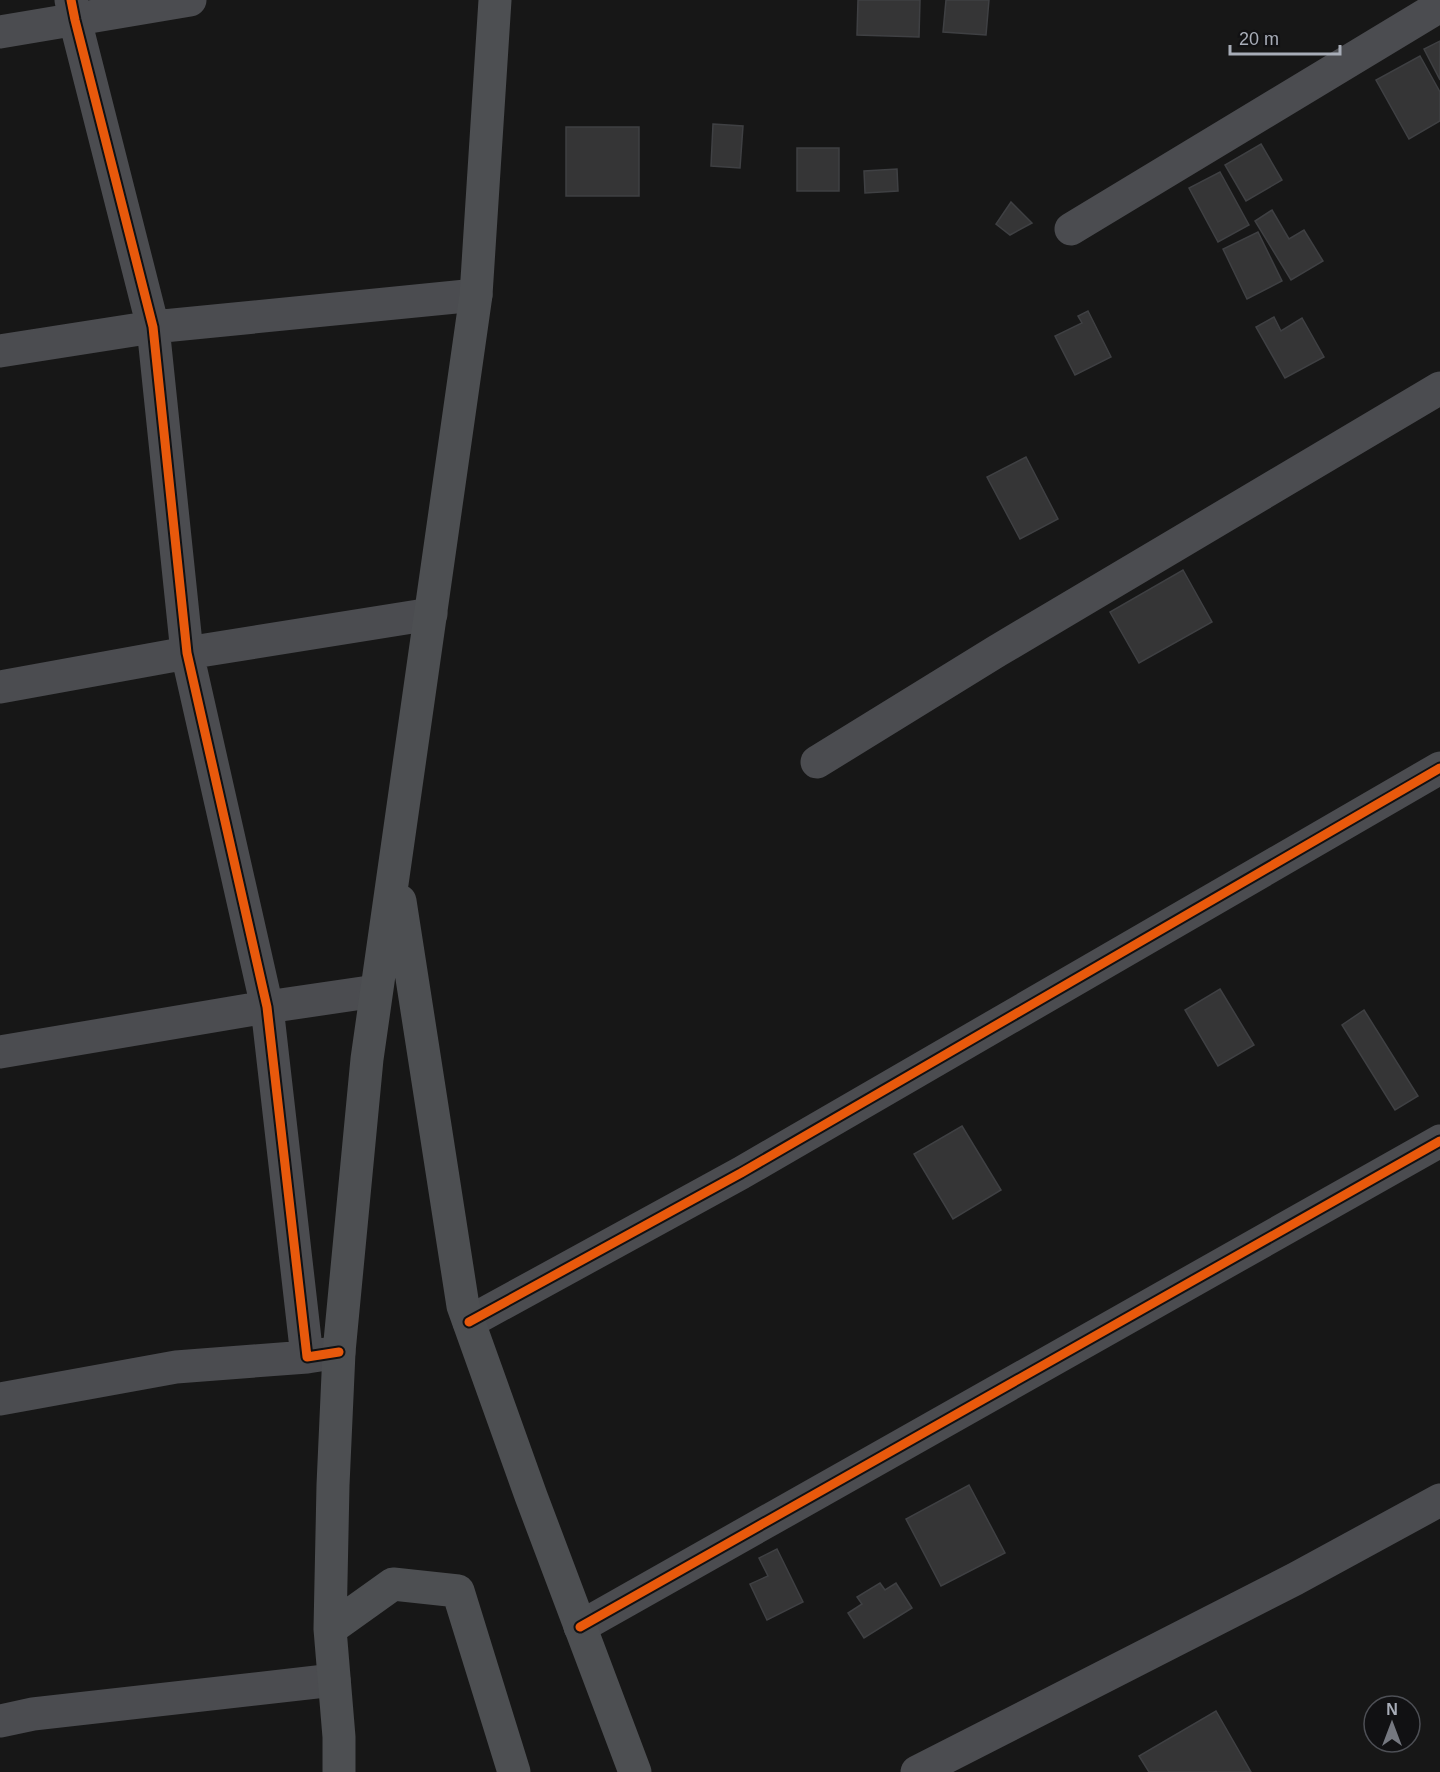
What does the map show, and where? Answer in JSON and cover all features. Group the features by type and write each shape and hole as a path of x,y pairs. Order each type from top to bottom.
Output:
{"main road":[{"path":"339,1772 339,1737 330,1629 339,1352 367,1059 476,295 495,0"},
{"path":"395,867 463,1306 531,1496 635,1772"},
{"path":"330,1629 393,1584 458,1591 514,1772"}],"street":[{"path":"0,33 73,10 190,0"},
{"path":"1071,229 1440,6"},
{"path":"73,10 153,327 187,653 267,1007 307,1357"},
{"path":"0,351 153,327 476,295"},
{"path":"817,762 1007,645 1440,388"},
{"path":"0,687 187,653 431,614"},
{"path":"469,1322 741,1173 1440,768"},
{"path":"0,1052 376,991"},
{"path":"580,1628 1440,1141"},
{"path":"0,1399 176,1367 307,1357 339,1352"},
{"path":"917,1772 1295,1580 1440,1500"},
{"path":"0,1721 33,1714 334,1680"}],"building":[{"path":"858,0 920,0 919,37 857,35"},
{"path":"946,0 989,0 986,35 943,32"},
{"path":"1440,41 1440,80 1424,49"},
{"path":"1420,56 1440,92 1440,121 1409,139 1376,80"},
{"path":"713,124 743,126 740,168 711,166"},
{"path":"566,127 639,127 639,196 566,196"},
{"path":"1261,144 1282,180 1246,201 1225,165"},
{"path":"797,148 839,148 839,191 797,191"},
{"path":"897,169 898,191 865,193 864,171"},
{"path":"1220,172 1249,225 1218,242 1189,188"},
{"path":"1011,202 1032,223 1010,235 996,224"},
{"path":"1272,210 1289,239 1304,230 1323,261 1291,280 1255,221"},
{"path":"1258,232 1282,281 1247,299 1223,249"},
{"path":"1088,311 1111,357 1075,375 1055,336 1082,323 1078,316"},
{"path":"1274,317 1281,331 1302,318 1324,357 1285,378 1256,327"},
{"path":"1026,457 1058,519 1020,539 987,477"},
{"path":"1183,570 1212,622 1139,663 1110,612"},
{"path":"1220,989 1254,1045 1218,1066 1185,1010"},
{"path":"1364,1010 1418,1096 1395,1110 1342,1025"},
{"path":"962,1126 1001,1190 953,1219 914,1154"},
{"path":"969,1485 1005,1553 941,1586 906,1519"},
{"path":"777,1549 803,1602 767,1620 750,1584 768,1576 759,1558"},
{"path":"880,1583 885,1590 896,1583 912,1608 864,1638 848,1613 862,1604 857,1597"},
{"path":"1216,1711 1251,1772 1149,1772 1139,1756"}],"cycle path":[{"path":"71,0 153,327 187,653 267,1007 307,1357 339,1352"},
{"path":"469,1322 741,1173 1440,768"},
{"path":"580,1627 1440,1141"}]}
